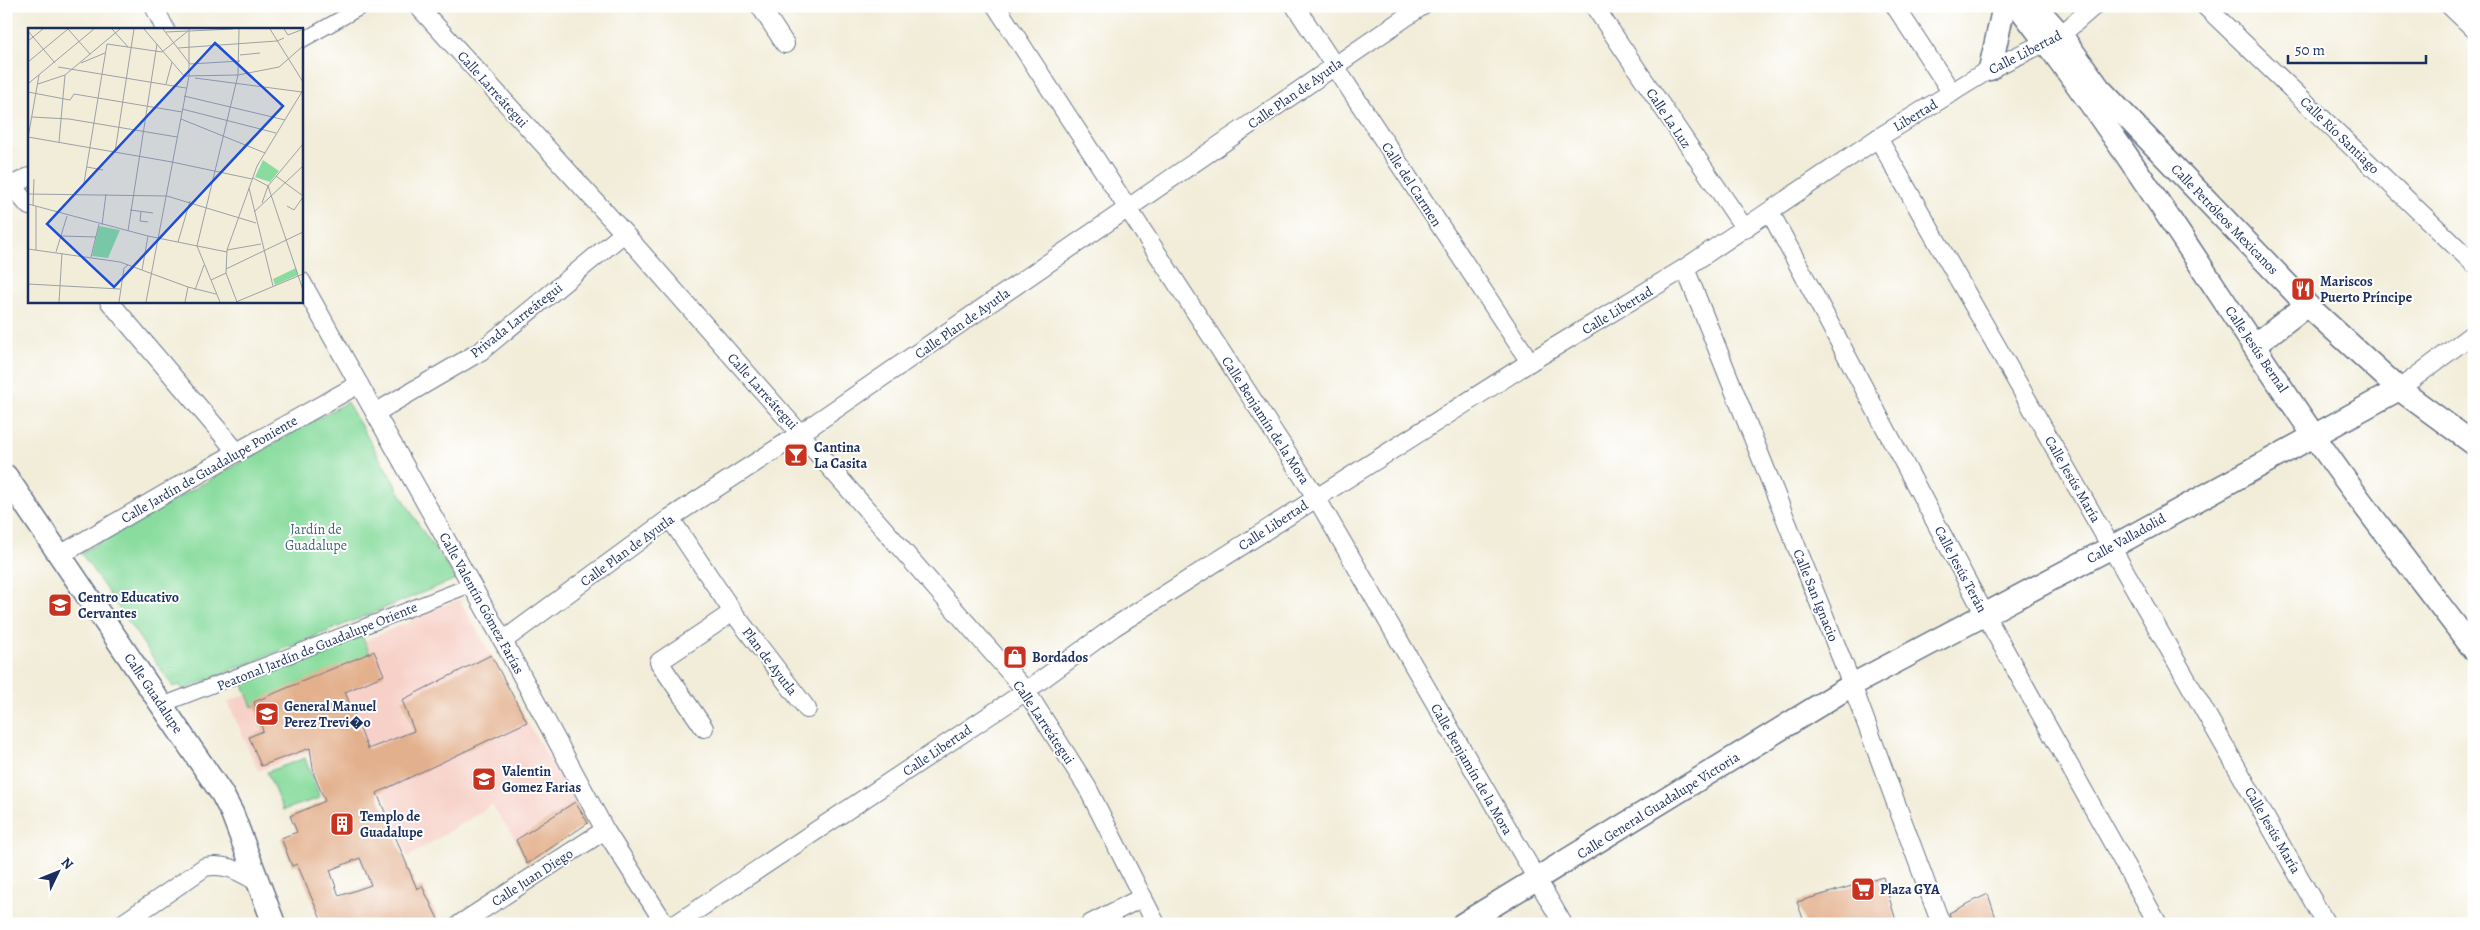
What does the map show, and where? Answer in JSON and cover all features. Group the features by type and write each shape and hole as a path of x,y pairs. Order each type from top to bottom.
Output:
{"street":[{"path":"154,6 165,28"},
{"path":"302,40 363,6"},
{"name":"Calle Larreátegui","path":"418,6 624,233 1026,691 1087,787 1156,924"},
{"path":"760,6 785,44"},
{"name":"Calle del Carmen","path":"1295,6 1530,362"},
{"name":"Calle Plan de Ayutla","path":"503,641 670,518 801,434 1422,6"},
{"name":"Calle La Luz","path":"1594,6 1745,229"},
{"path":"1895,6 1952,93"},
{"path":"1990,69 2004,6"},
{"path":"2018,6 2054,39"},
{"path":"2035,6 2054,39"},
{"name":"Calle Libertad","path":"1952,93 1990,69 2054,39 2094,6"},
{"name":"Calle Río Santiago","path":"2205,6 2474,264"},
{"path":"2450,6 2474,29"},
{"name":"Calle Benjamín de la Mora","path":"999,7 1316,497 1563,924"},
{"name":"Calle Petróleos Mexicanos","path":"2054,39 2307,305 2399,389 2474,444"},
{"name":"Calle Jesús Bernal","path":"2054,39 2087,98 2255,345 2313,435 2474,650"},
{"name":"Libertad","path":"1878,138 1952,93"},
{"name":"Calle Libertad","path":"676,924 1026,691 1114,627 1530,362 1685,268 1878,138"},
{"name":"Calle Jesús María","path":"1878,138 2326,924"},
{"path":"28,178 9,187 28,205"},
{"name":"Calle Jesús Terán","path":"1770,212 1984,613 2158,924"},
{"name":"Privada Larreátegui","path":"376,413 481,351 624,233"},
{"name":"Calle San Ignacio","path":"1685,268 1852,685 1941,924"},
{"name":"Calle Valentín Gómez Farías","path":"302,283 503,641 605,830 665,924"},
{"path":"110,302 237,452"},
{"path":"2255,345 2307,305"},
{"path":"2399,389 2474,333"},
{"name":"Calle Jardín de Guadalupe Poniente","path":"60,555 237,452 360,384"},
{"name":"Calle Valladolid","path":"1852,685 1984,613 2112,547 2399,389"},
{"name":"Calle Guadalupe","path":"6,476 222,794 232,813 256,881 274,924"},
{"name":"Plan de Ayutla","path":"670,518 733,612 807,709"},
{"name":"Peatonal Jardín de Guadalupe Oriente","path":"162,705 471,585"},
{"path":"704,728 659,662 733,612"},
{"name":"Calle General Guadalupe Victoria","path":"1463,924 1852,685"},
{"name":"Calle Juan Diego","path":"460,924 605,830"},
{"path":"122,924 205,867 218,865 231,867 256,881"},
{"path":"1090,924 1143,897"}],"shaded area":[{"path":"459,599 491,655 402,700 414,731 356,753 349,736 258,771 228,702"},
{"name":"Valentin Gomez Farias","path":"527,722 575,802 516,840 492,805 408,857 382,790"}],"green space":[{"name":"Jardín de Guadalupe","path":"347,402 420,527 456,579 183,690 180,685 173,687 81,553"},
{"path":"360,631 370,654 252,707 242,682"},
{"path":"305,758 320,798 283,810 267,772"}],"building":[{"path":"374,651 384,675 345,692 368,749 414,731 402,700 491,655 527,722 377,793 417,889 422,886 438,919 430,924 323,924 297,864 292,866 281,838 297,832 290,816 325,801 314,775 310,748 261,766 249,737 263,731 254,702","holes":["360,858 371,885 339,896 330,870"]},
{"path":"575,802 588,823 527,864 516,840"},
{"name":"Plaza GYA","path":"1883,877 1897,924 1805,924 1797,902"},
{"path":"1988,894 1998,924 1953,924 1949,913"}],"place":[{"name":"Mariscos Puerto Príncipe","path":"2303,289"},
{"name":"Cantina La Casita","path":"796,455"},
{"name":"Centro Educativo Cervantes","path":"60,605"},
{"name":"Bordados","path":"1015,657"},
{"name":"General Manuel Perez Trevi�o","path":"267,714"},
{"name":"Valentin Gomez Farias","path":"484,779"},
{"name":"Templo de Guadalupe","path":"342,824"},
{"name":"Plaza GYA","path":"1863,889"}]}
